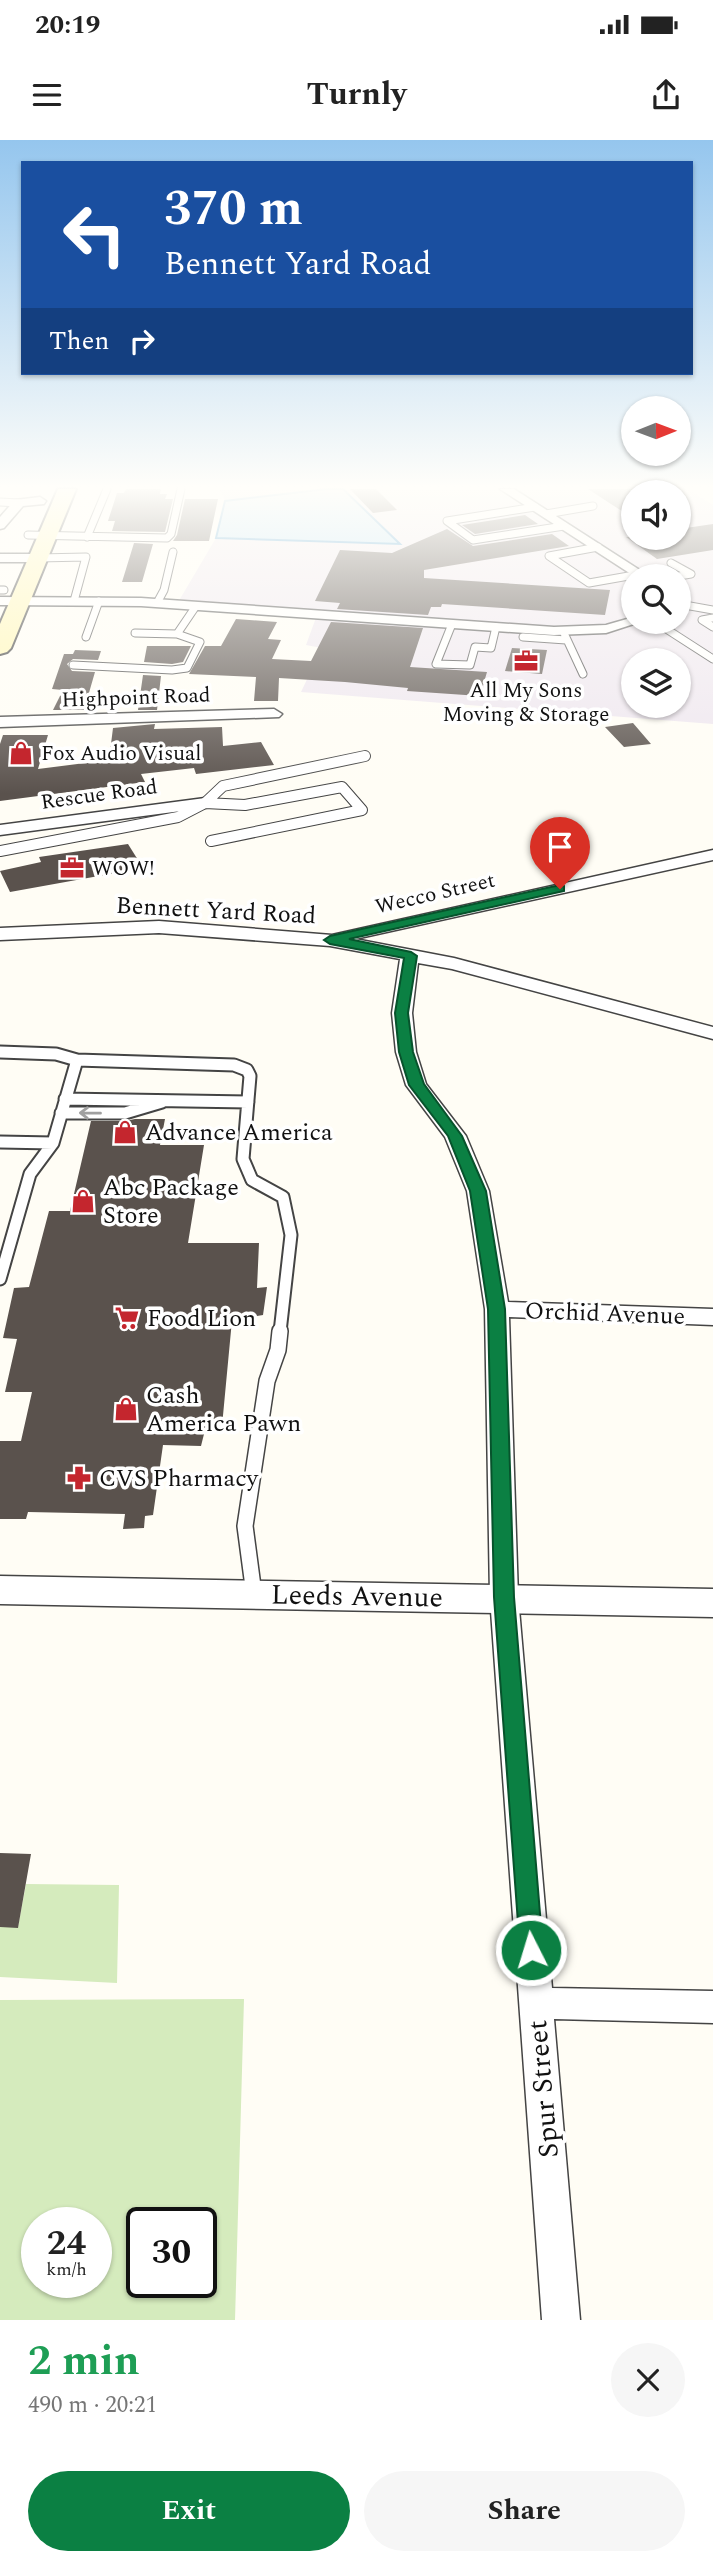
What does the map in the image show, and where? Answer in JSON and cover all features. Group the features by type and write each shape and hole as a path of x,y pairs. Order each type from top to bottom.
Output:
{"main road":[{"path":"0,648 5,596"}],"street":[{"path":"5,596 157,603 496,627 564,636 621,625"},
{"name":"Highpoint Road","path":"0,722 274,714"},
{"name":"Rescue Road","path":"1,830 106,824 205,803"},
{"name":"Wecco Street","path":"330,940 713,855"},
{"name":"Bennett Yard Road","path":"0,934 159,927 330,940 509,978 713,1033"},
{"name":"Spur Street","path":"411,956 402,1013 406,1052 416,1085 455,1136 478,1191 497,1309 504,1597 561,2320"},
{"name":"Orchid Avenue","path":"497,1309 713,1317"},
{"name":"Leeds Avenue","path":"0,1590 504,1597 713,1603"},
{"path":"535,2003 713,2007"}],"lane":[{"path":"74,601 77,591"},
{"path":"157,603 164,591"},
{"path":"86,638 99,601"},
{"path":"177,634 196,606"},
{"path":"691,606 713,610"},
{"path":"713,618 702,620 713,628"},
{"path":"452,624 436,664 470,666 475,647 491,648 496,627"},
{"path":"73,665 172,670 187,668 200,642 177,634 135,633"},
{"path":"674,634 713,659"},
{"path":"523,637 564,636 583,674"},
{"path":"205,803 223,786 365,756"},
{"path":"205,803 245,805 342,787 362,810 211,841"},
{"path":"1,830 3,850 106,824"},
{"path":"0,1052 56,1054 77,1060 234,1065 247,1070 250,1076 243,1159 252,1180 283,1197 291,1235 278,1350 267,1381 245,1527 254,1594"},
{"path":"0,1279 5,1245 30,1174 53,1143 77,1060"},
{"path":"65,1099 248,1102"},
{"path":"61,1113 131,1114 166,1101"},
{"path":"0,1142 53,1143"}],"shaded area":[{"path":"185,591 621,591 621,634 691,634 691,591 713,591 713,724 636,718 691,718 691,648 621,648 621,717 301,692 322,648 306,645 317,615 177,604"}],"green space":[{"path":"26,1884 119,1885 117,1983 0,1977 0,1927 18,1927"},
{"path":"244,1999 235,2320 0,2320 0,2000"}],"building":[{"path":"320,591 610,591 605,615 442,604 441,607 431,607 428,615 337,609 340,603 315,601"},
{"path":"236,619 277,622 268,639 281,640 272,659 311,661 331,622 423,628 410,667 487,672 480,696 279,678 278,701 254,701 256,677 189,674 205,646 221,646"},
{"path":"147,646 191,646 183,662 172,664 144,662"},
{"name":"All My Sons Moving & Storage","path":"512,648 547,650 542,674 505,671"},
{"path":"75,650 101,651 98,660 73,659 67,664 72,671 95,672 84,710 53,710 63,690 52,689 64,654 73,654"},
{"path":"143,675 161,676 157,710 138,710"},
{"path":"633,723 651,744 624,747 605,727"},
{"path":"155,724 154,729 222,727 223,746 261,742 274,765 196,774 194,768 141,774 145,782 0,801 0,744 3,735 48,735 38,769 109,760 113,728"},
{"name":"WOW!","path":"128,844 143,868 10,892 0,871 41,862 39,857"},
{"path":"165,1119 160,1145 204,1145 188,1243 259,1243 257,1288 267,1287 263,1315 232,1320 222,1426 206,1426 201,1446 163,1445 153,1515 145,1516 144,1528 123,1529 125,1514 28,1512 26,1519 0,1519 0,1441 21,1441 32,1392 5,1392 17,1339 3,1338 14,1288 29,1287 49,1211 70,1211 91,1121"},
{"path":"0,1853 31,1854 18,1928 0,1927"}],"place":[{"name":"All My Sons Moving & Storage","path":"526,661"},
{"name":"Fox Audio Visual","path":"21,753"},
{"name":"WOW!","path":"72,868"},
{"name":"Advance America","path":"125,1132"},
{"name":"Abc Package Store","path":"83,1201"},
{"name":"Food Lion","path":"127,1318"},
{"name":"Cash America Pawn","path":"126,1409"},
{"name":"CVS Pharmacy","path":"79,1478"}],"route":[{"path":"531,1950 504,1597 497,1309 478,1191 455,1136 416,1085 406,1052 402,1013 411,956 330,940 560,889"}]}
